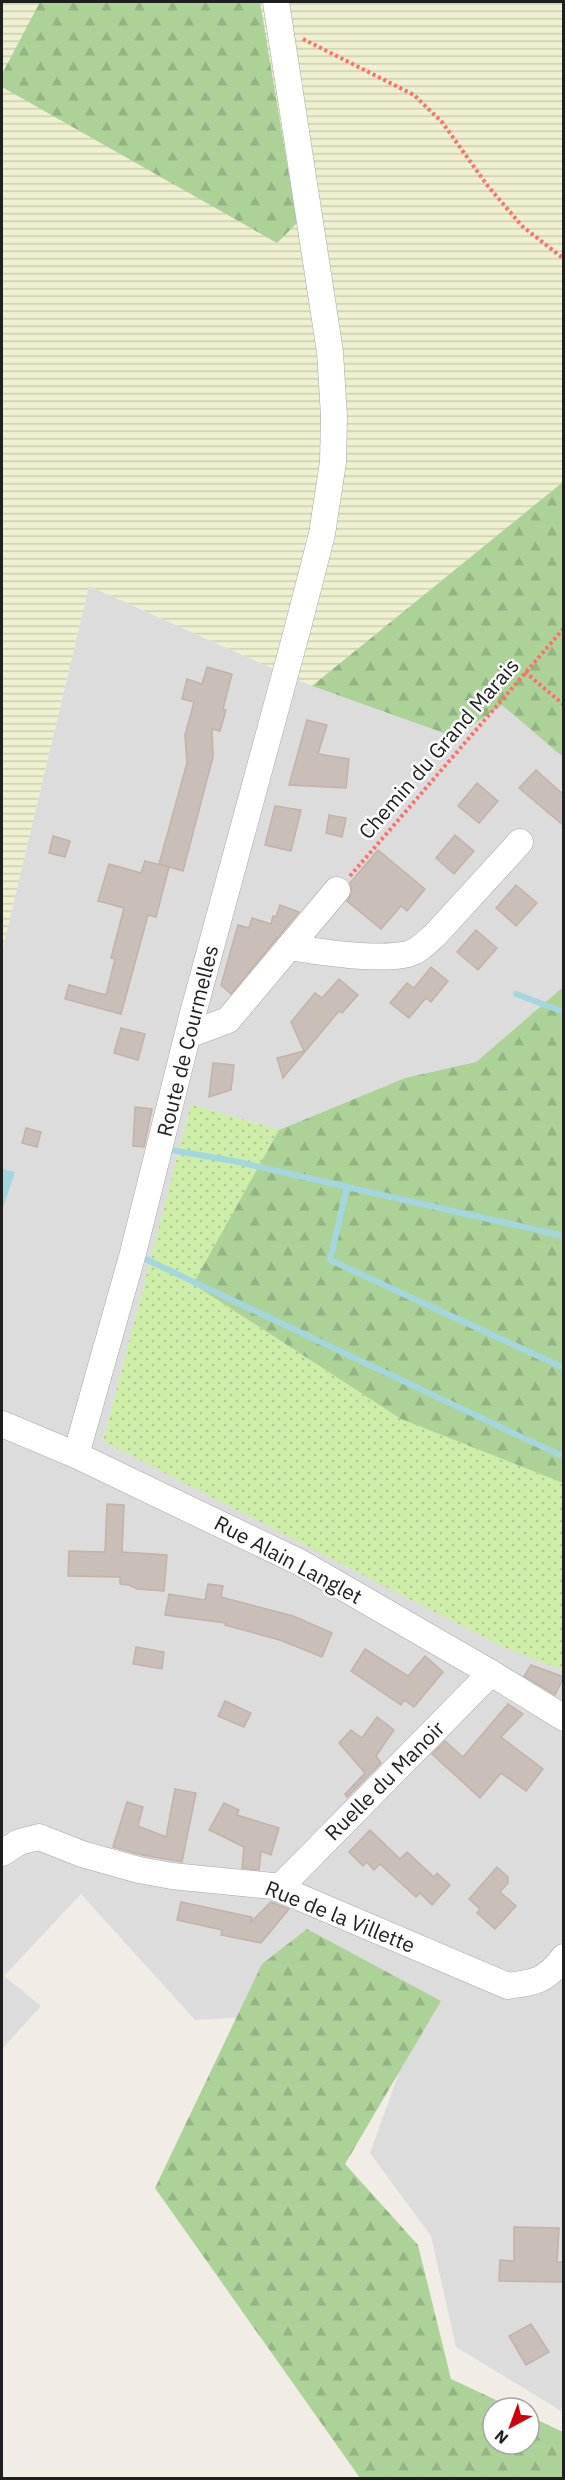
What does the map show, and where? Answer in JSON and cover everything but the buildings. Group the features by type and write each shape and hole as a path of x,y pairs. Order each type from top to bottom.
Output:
{"street":[{"name":"Route de Courmelles","path":"76,1455 133,1253 188,1035 298,627 322,534 333,462 334,416 330,352 276,2"},
{"path":"289,947 335,954 409,954 422,947 435,935 520,842"},
{"path":"188,1035 228,1020 337,890"},
{"name":"Rue Alain Langlet","path":"2,1424 76,1455 301,1563 564,1718"},
{"name":"Ruelle du Manoir","path":"279,1888 491,1673"},
{"name":"Rue de la Villette","path":"2,1853 19,1842 39,1837 82,1854 139,1870 172,1876 273,1886 508,1986 537,1982 555,1968 564,1957"}],"path":[{"path":"280,27 414,95 442,122 488,185 522,226 564,259"},
{"name":"Chemin du Grand Marais","path":"337,890 564,628"},
{"path":"525,672 564,705"}],"shaded area":[{"path":"89,586 312,686 455,737 502,704 563,757 563,987 476,1062 405,1078 279,1130 191,1104 103,1441 563,1669 563,2412 541,2399 541,2396 537,2396 456,2347 431,2236 370,2153 417,2023 382,2009 195,2020 81,1894 4,1976 41,2006 2,2049 2,951"}],"green space":[{"path":"2,2 563,2 563,482 312,686 89,586 2,951"},
{"path":"40,2 260,2 297,223 277,243 2,87 2,74"},
{"path":"563,482 563,757 502,705 455,737 312,686"},
{"path":"563,987 563,1483 401,1419 193,1284 279,1130 405,1078 476,1062"},
{"path":"191,1104 279,1130 193,1284 401,1419 563,1483 563,1670 505,1648 103,1441"},
{"path":"307,1929 441,2001 345,2164 418,2245 451,2379 487,2396 481,2396 481,2456 541,2456 541,2422 563,2432 563,2478 360,2478 155,2188 262,1964"}],"water":[{"path":"2,1169 15,1172 2,1211"}],"waterway":[{"path":"516,994 564,1012"},
{"path":"165,1149 234,1161 347,1187 330,1260 564,1368"},
{"path":"347,1187 564,1236"},
{"path":"139,1256 564,1457"}]}
